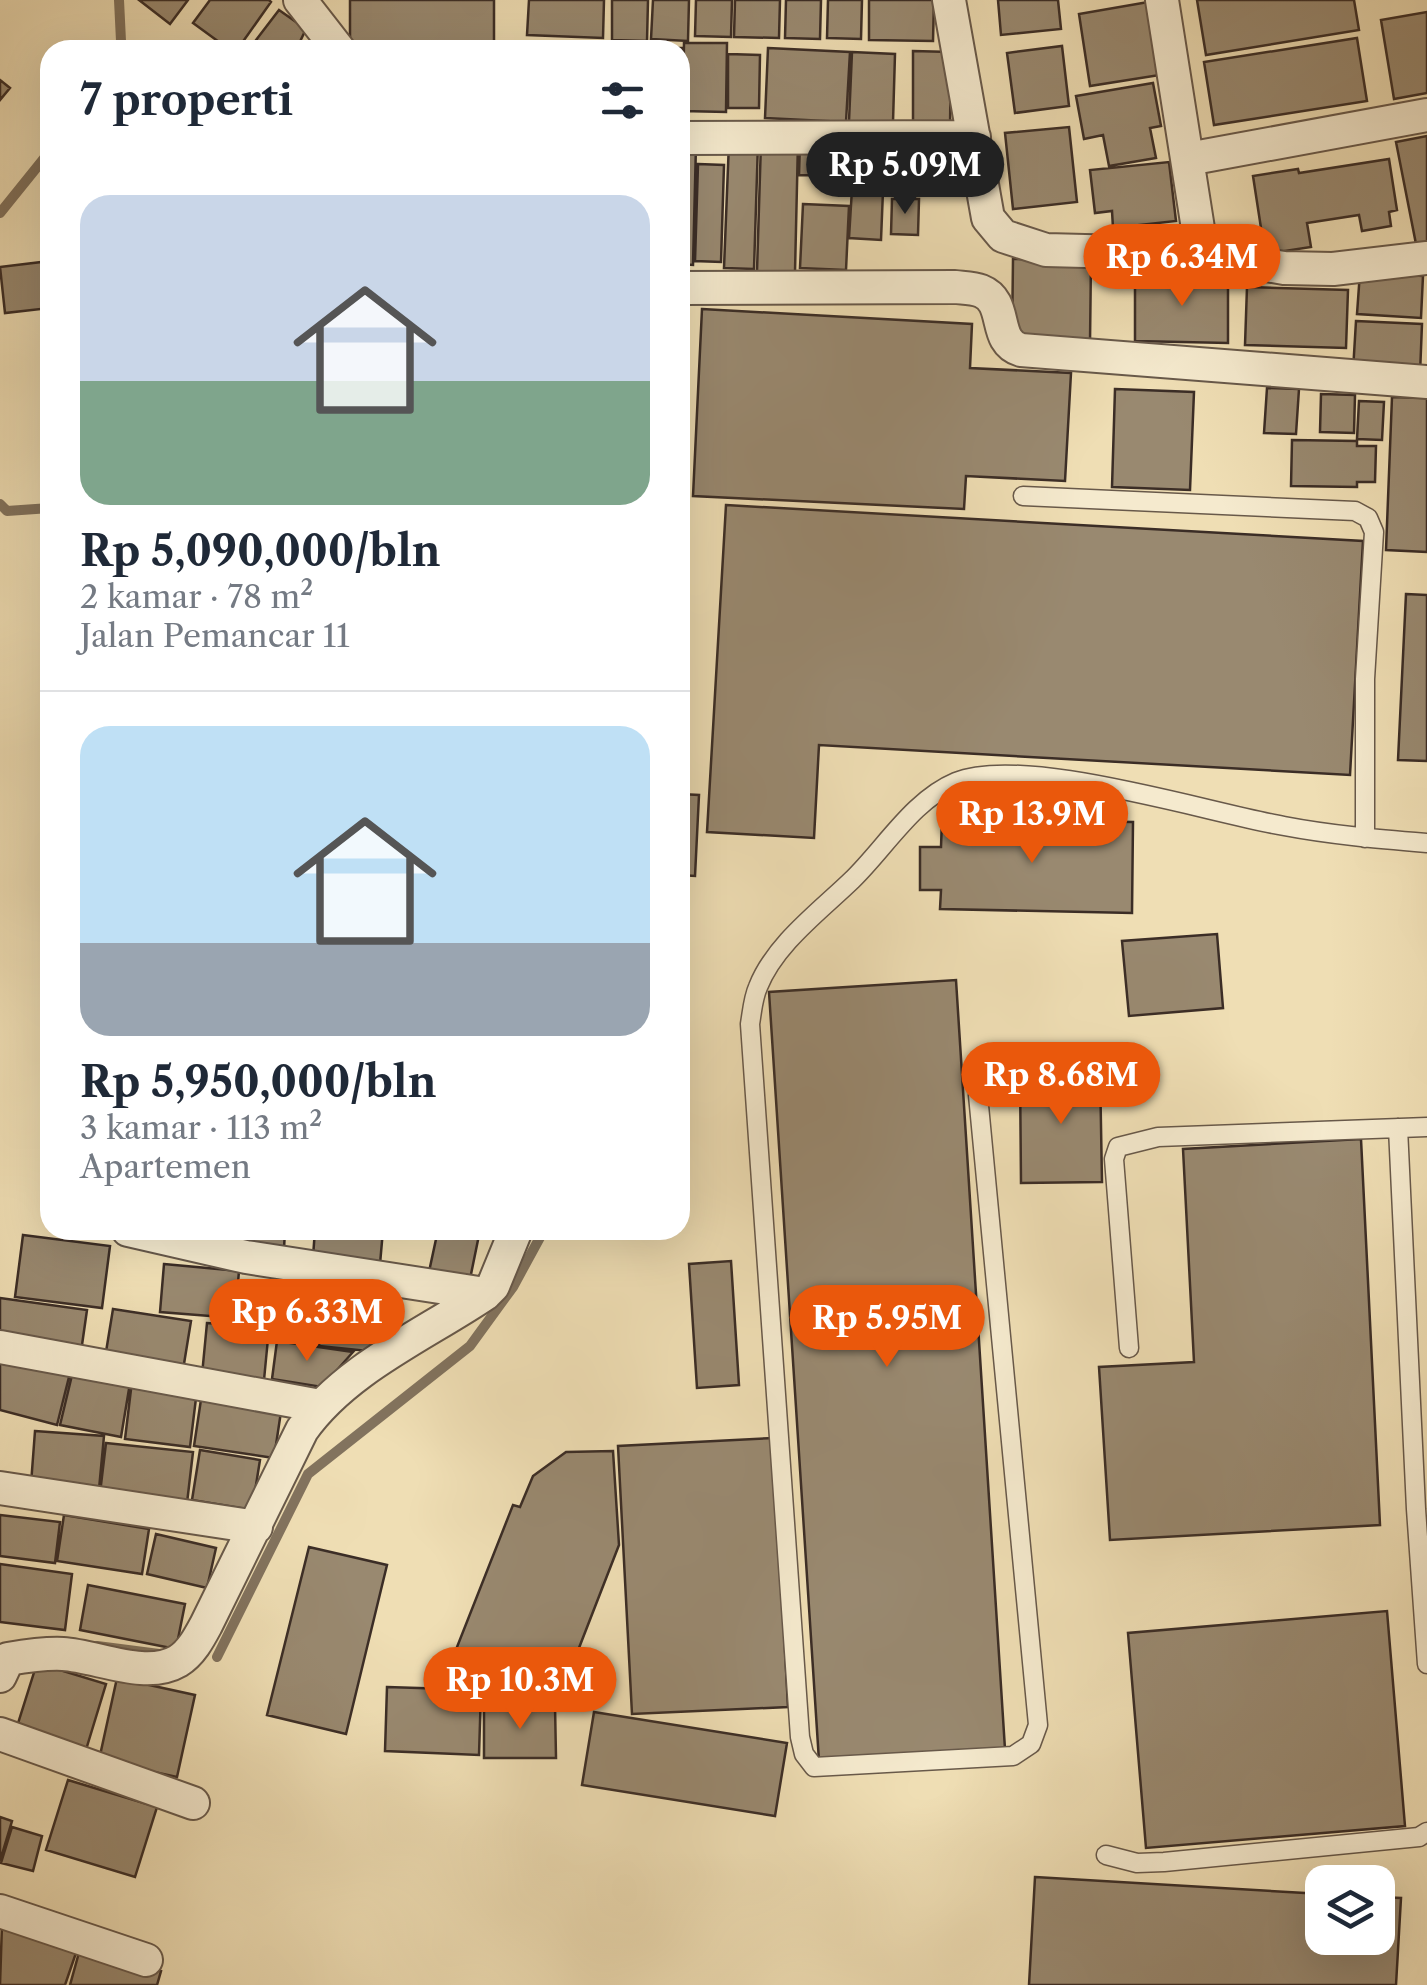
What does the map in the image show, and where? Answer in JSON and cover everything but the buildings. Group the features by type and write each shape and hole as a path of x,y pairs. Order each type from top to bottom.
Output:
{"street":[{"path":"300,0 331,40"},
{"path":"949,0 988,218 1003,236 1046,250 1202,254 1284,268 1316,269 1427,258"},
{"path":"1162,0 1202,254"},
{"path":"1188,159 1427,116"},
{"path":"690,138 974,137"},
{"path":"690,288 955,287 982,291 996,302 1005,339 1011,347 1021,350 1427,382"},
{"path":"172,1240 246,1257 484,1294"},
{"path":"3,1665 62,1654 150,1668 176,1662 193,1648 302,1430 320,1406 402,1346 484,1294 493,1286 512,1240"},
{"path":"0,1347 320,1406"},
{"path":"0,1488 256,1528"},
{"path":"0,1734 193,1803"},
{"path":"0,1911 146,1960"}],"lane":[{"path":"1023,496 1355,511 1368,518 1374,532 1365,679 1365,838"},
{"path":"978,1095 1038,1725 1030,1744 1013,1756 814,1767 804,1754 800,1737 750,1024 758,987 781,949 874,859 921,804 956,782 986,775 1029,776 1128,791 1284,826 1427,843"},
{"path":"1129,1348 1114,1159 1118,1146 1158,1137 1427,1127"},
{"path":"1398,1128 1427,1664"},
{"path":"1106,1855 1137,1862 1164,1862 1418,1837 1427,1832"}],"waterway":[{"path":"119,0 121,40"},
{"path":"0,213 40,163"},
{"path":"0,504 7,511 40,509"},
{"path":"217,1657 308,1474 470,1346 513,1287 539,1240"},
{"path":"97,1646 159,1654"}]}
